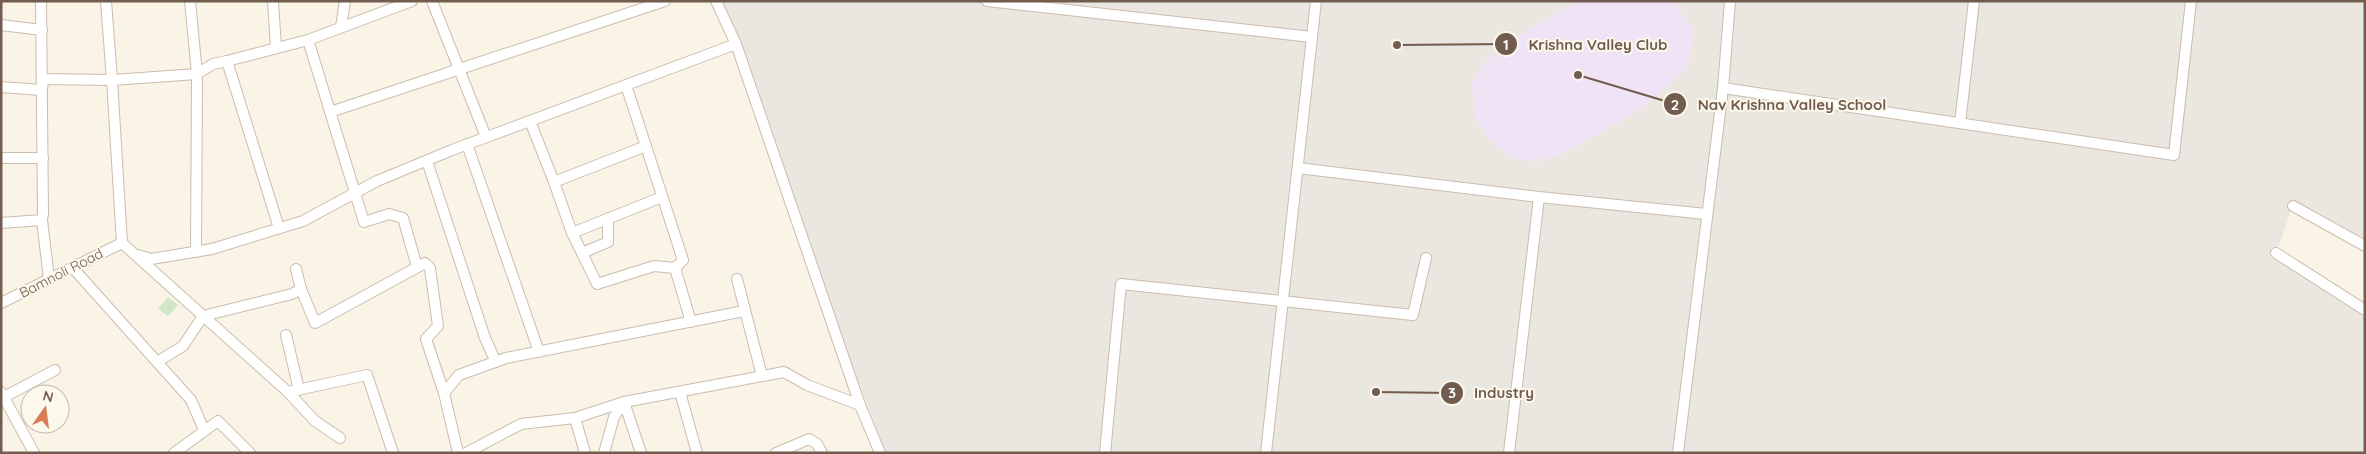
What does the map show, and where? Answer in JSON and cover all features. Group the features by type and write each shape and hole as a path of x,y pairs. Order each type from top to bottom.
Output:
{"street":[{"path":"41,1 42,220 49,279"},
{"path":"106,1 122,243 288,392 314,421 340,438"},
{"path":"190,1 197,74 196,252"},
{"path":"273,1 276,48"},
{"path":"342,28 345,1"},
{"path":"42,90 43,79 112,80 197,74 213,64 308,40 412,1"},
{"path":"432,1 486,137"},
{"path":"330,112 460,71 665,1"},
{"path":"716,1 736,44 860,405 880,453"},
{"path":"987,1 1312,37"},
{"path":"1266,453 1316,1"},
{"path":"1678,453 1723,88 1730,1"},
{"path":"1960,123 1974,1"},
{"path":"1723,88 2174,155 2190,1"},
{"path":"1,25 42,30"},
{"path":"308,40 364,222 390,214 404,218 417,267"},
{"path":"134,254 151,259 212,250 303,221 377,181 467,144 736,44"},
{"path":"227,61 279,228"},
{"path":"626,86 683,260 675,268"},
{"path":"1,87 42,90"},
{"path":"530,121 572,232 597,284 654,266 675,268"},
{"path":"467,144 539,352"},
{"path":"554,182 646,146"},
{"path":"1,158 43,158"},
{"path":"427,161 485,338 496,362"},
{"path":"1298,168 1539,197 1706,214"},
{"path":"572,232 662,197"},
{"path":"1509,453 1539,197"},
{"path":"2293,206 2365,246"},
{"path":"582,253 608,242 608,218"},
{"path":"1,223 42,220"},
{"name":"Bamnoli Road","path":"1,303 122,243"},
{"path":"2276,253 2365,310"},
{"path":"1105,453 1121,284 1413,315 1426,258"},
{"path":"296,270 301,289 316,323 425,263 430,268 438,326 426,339 444,393 458,453"},
{"path":"72,267 191,400 204,430"},
{"path":"675,268 691,322"},
{"path":"737,279 762,376"},
{"path":"157,362 183,346 203,316 292,294 301,289"},
{"path":"444,393 459,375 496,362 744,311"},
{"path":"286,335 299,390"},
{"path":"34,453 3,395 55,370"},
{"path":"466,453 521,424 575,418 624,402 784,372 807,385 860,405"},
{"path":"288,392 366,375 393,453"},
{"path":"680,392 697,453"},
{"path":"604,453 614,417 624,402"},
{"path":"624,402 641,453"},
{"path":"575,418 585,453"},
{"path":"174,453 218,421 250,453"},
{"path":"776,453 809,438 817,444 822,453"}],"shaded area":[{"path":"715,1 2365,1 2365,246 2293,206 2276,253 2365,310 2365,453 885,453 760,114"},
{"path":"1581,1 1673,1 1694,32 1688,67 1646,105 1560,155 1535,162 1508,156 1485,135 1474,112 1472,82 1489,59 1522,34"}],"green space":[{"path":"168,297 178,305 168,316 158,309"}],"place":[{"name":"Krishna Valley Club","path":"1397,45"},
{"name":"Nav Krishna Valley School","path":"1578,75"},
{"name":"Industry","path":"1376,392"}]}
